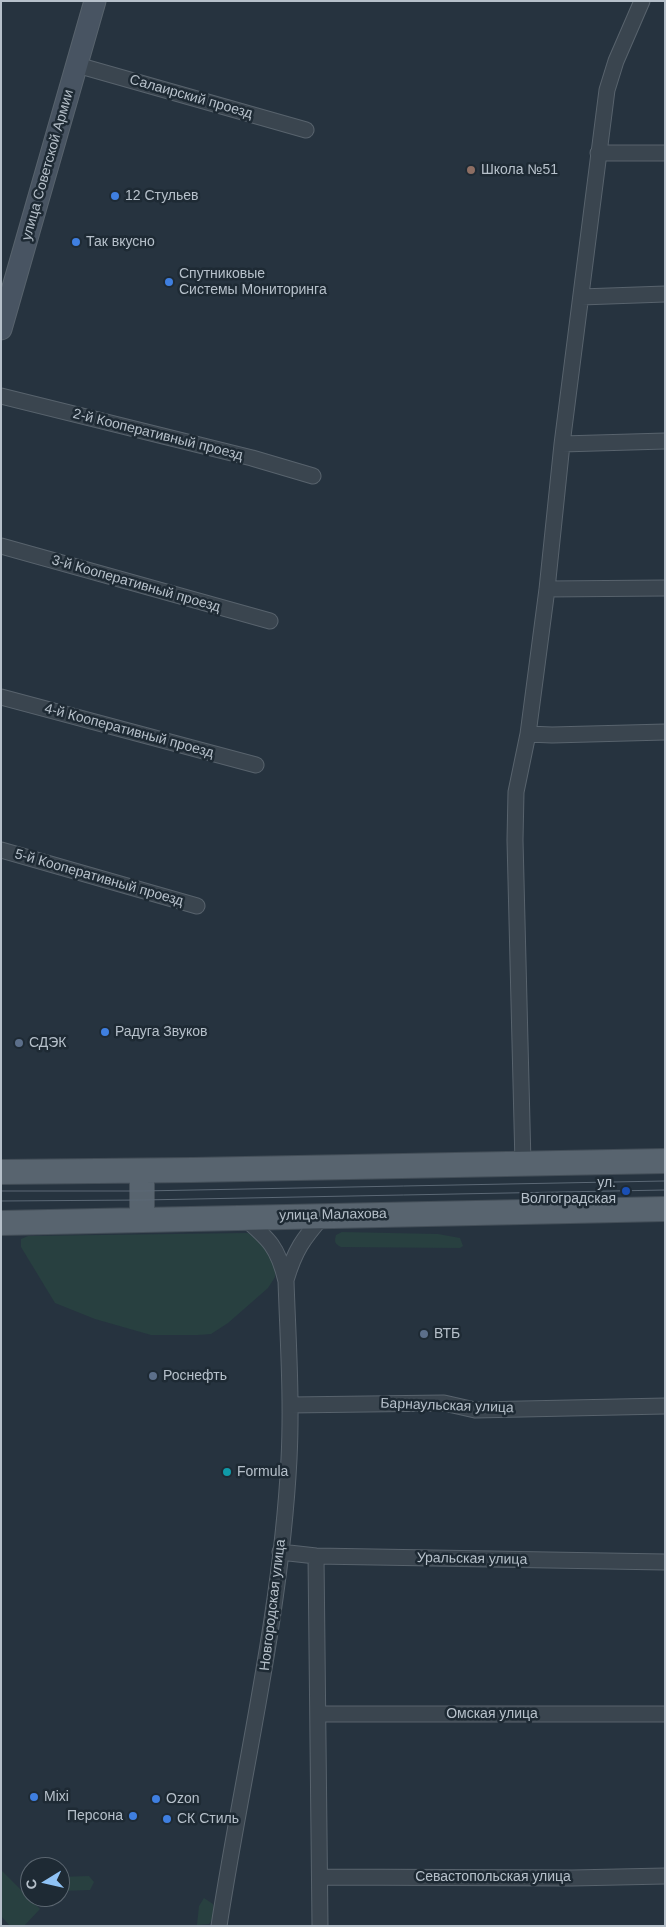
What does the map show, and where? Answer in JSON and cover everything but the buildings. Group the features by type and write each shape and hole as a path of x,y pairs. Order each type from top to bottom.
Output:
{"main road":[{"path":"1,1172 665,1161"},
{"path":"142,1170 142,1219"},
{"name":"улица Малахова","path":"1,1223 665,1209"}],"street":[{"name":"улица Советской Армии","path":"1,329 95,1"},
{"path":"523,1164 515,840 516,792 528,734 548,589 562,444 607,90 616,61 642,1"},
{"name":"Салаирский проезд","path":"77,65 306,130"},
{"path":"598,153 665,153"},
{"path":"581,297 665,294"},
{"name":"2-й Кооперативный проезд","path":"1,396 252,458 313,476"},
{"path":"562,444 665,441"},
{"name":"3-й Кооперативный проезд","path":"1,546 270,621"},
{"path":"548,589 665,588"},
{"name":"4-й Кооперативный проезд","path":"1,697 256,765"},
{"path":"528,734 665,732"},
{"name":"5-й Кооперативный проезд","path":"1,850 197,906"},
{"path":"286,1281 294,1255 307,1234 324,1216"},
{"path":"243,1217 273,1245 281,1261 286,1281"},
{"name":"Новгородская улица","path":"219,1926 265,1670 280,1552 289,1458 290,1405 286,1281"},
{"name":"Барнаульская улица","path":"290,1405 444,1403 475,1410 665,1406"},
{"name":"Уральская улица","path":"280,1552 316,1556 665,1562"},
{"path":"316,1556 320,1926"},
{"name":"Омская улица","path":"319,1714 665,1714"},
{"name":"Севастопольская улица","path":"320,1877 572,1878 665,1876"}],"green space":[{"path":"342,1232 438,1234 460,1238 463,1246 460,1248 341,1247 336,1244 335,1239 336,1235"},
{"path":"248,1233 270,1251 276,1263 275,1277 268,1288 228,1323 211,1334 198,1335 151,1335 95,1319 55,1303 21,1247 21,1239 28,1236"},
{"path":"1,1870 20,1889 20,1907 38,1907 40,1909 24,1926 10,1926 1,1916"},
{"path":"89,1876 94,1882 90,1890 70,1891 70,1877"},
{"path":"204,1898 213,1904 214,1915 209,1924 197,1925 199,1906"}],"tram line":[{"path":"1,1191 142,1191 665,1181"},
{"path":"1,1201 665,1190"}],"place":[{"name":"Школа №51","path":"471,170"},
{"name":"12 Стульев","path":"115,196"},
{"name":"Так вкусно","path":"76,242"},
{"name":"Спутниковые Системы Мониторинга","path":"169,282"},
{"name":"Радуга Звуков","path":"105,1032"},
{"name":"СДЭК","path":"19,1043"},
{"name":"ул. Волгоградская","path":"626,1191"},
{"name":"ВТБ","path":"424,1334"},
{"name":"Роснефть","path":"153,1376"},
{"name":"Formula","path":"227,1472"},
{"name":"Mixi","path":"34,1797"},
{"name":"Ozon","path":"156,1799"},
{"name":"Персона","path":"133,1816"},
{"name":"СК Стиль","path":"167,1819"}]}
